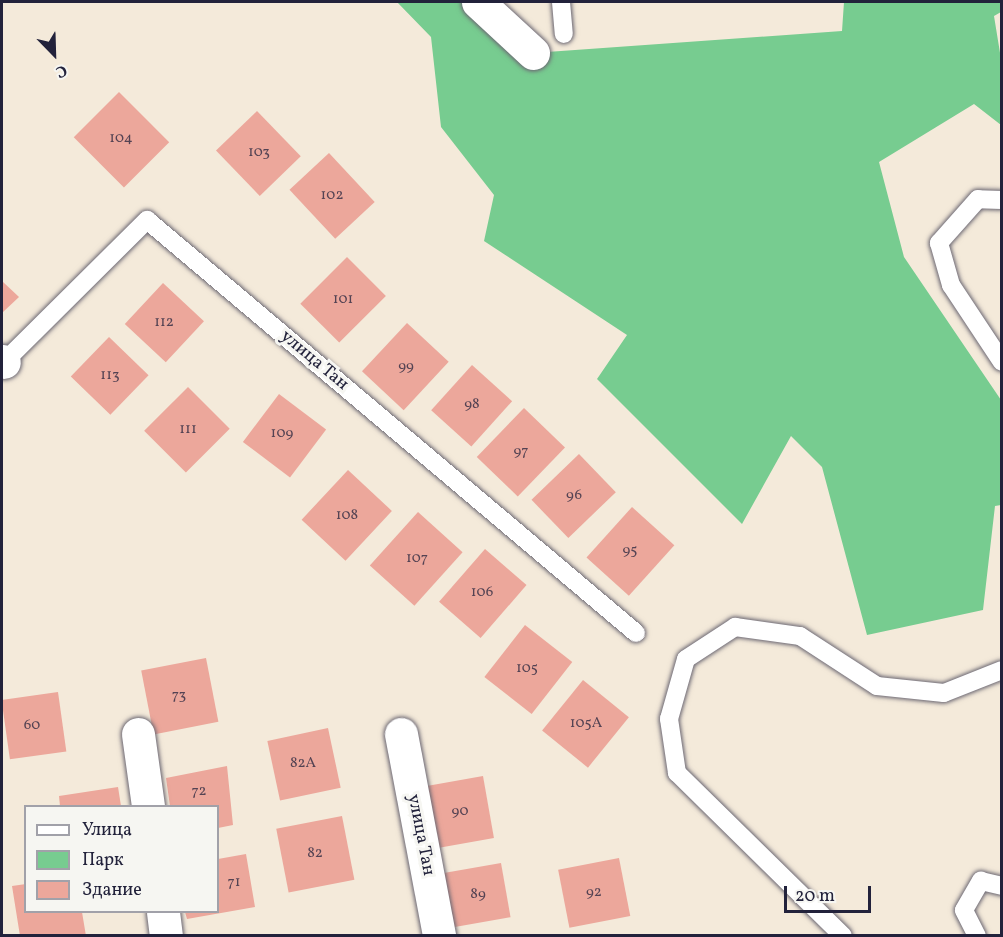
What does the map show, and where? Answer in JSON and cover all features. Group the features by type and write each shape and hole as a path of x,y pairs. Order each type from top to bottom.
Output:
{"street":[{"path":"478,2 533,53"},
{"path":"138,734 148,805"},
{"name":"улица Тан","path":"401,734 439,936"},
{"path":"163,913 166,936"}],"lane":[{"path":"561,2 564,34"},
{"path":"1002,200 978,199 939,243 951,285 1002,362"},
{"name":"улица Тан","path":"3,361 147,220 636,633"},
{"path":"843,936 677,773 669,719 686,659 735,627 800,636 877,686 944,693 1002,670"},
{"path":"977,936 964,910 981,881 1002,886"}],"green space":[{"path":"397,2 472,2 533,53 842,31 844,2 1001,2 1001,12 994,16 1001,59 1001,125 974,104 879,162 904,257 1001,400 1001,505 995,506 983,610 867,635 822,467 791,436 742,524 597,379 627,335 484,241 494,195 441,127 431,37"}],"building":[{"path":"119,92 169,142 124,187 74,137"},
{"path":"257,111 301,156 260,196 216,151"},
{"path":"329,153 375,202 335,239 290,190"},
{"path":"347,257 386,296 339,343 300,304"},
{"path":"2,281 19,297 2,313"},
{"path":"163,283 204,321 166,362 125,324"},
{"path":"407,323 449,362 404,410 362,371"},
{"path":"109,337 149,375 110,415 71,377"},
{"path":"472,365 512,401 471,446 431,410"},
{"path":"188,387 230,429 186,473 144,431"},
{"path":"279,394 326,430 290,477 243,442"},
{"path":"524,408 565,448 518,497 477,457"},
{"path":"579,454 616,492 568,538 532,500"},
{"path":"348,470 392,511 346,561 302,520"},
{"path":"632,507 674,545 629,596 586,558"},
{"path":"418,512 463,552 414,606 370,566"},
{"path":"485,549 527,585 481,638 439,602"},
{"path":"525,625 572,662 532,714 484,677"},
{"path":"206,658 218,722 154,734 141,671"},
{"path":"583,680 629,717 588,768 542,731"},
{"path":"58,692 66,751 10,759 2,700"},
{"path":"328,728 341,788 280,801 267,741"},
{"path":"227,766 233,825 219,828 219,805 170,805 166,778"},
{"path":"483,776 494,838 438,848 427,786"},
{"path":"118,787 121,805 60,805 59,796"},
{"path":"342,816 354,880 289,893 276,829"},
{"path":"246,854 255,907 187,919 185,913 219,913 219,859"},
{"path":"619,858 630,916 569,928 558,870"},
{"path":"501,863 511,917 453,927 444,873"},
{"path":"24,884 24,913 82,913 86,936 20,936 12,886"}]}
